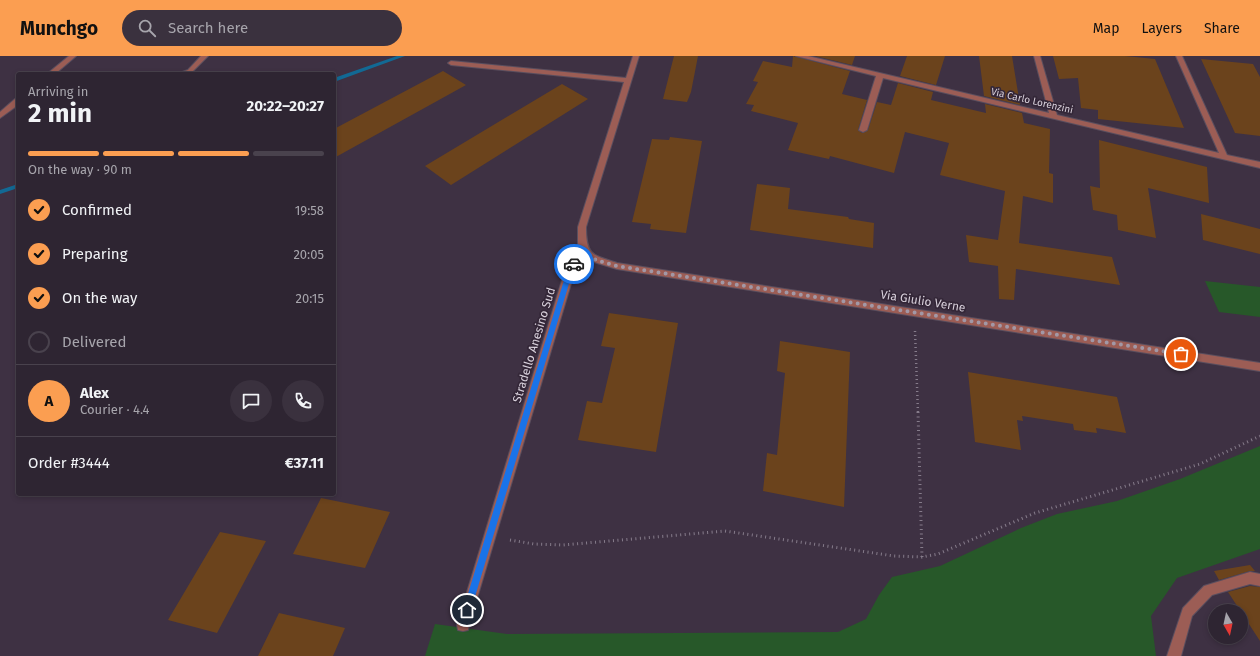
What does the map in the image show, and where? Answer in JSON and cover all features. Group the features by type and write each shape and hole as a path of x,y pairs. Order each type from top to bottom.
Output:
{"street":[{"path":"53,72 73,56"},
{"path":"187,72 190,71 205,56"},
{"path":"586,252 582,244 582,226 636,56"},
{"name":"Via Carlo Lorenzini","path":"799,56 1260,165"},
{"path":"1037,56 1054,116"},
{"path":"1178,56 1224,156"},
{"path":"451,63 628,80"},
{"path":"862,130 880,75"},
{"path":"1,113 16,102"},
{"name":"Via Giulio Verne","path":"586,252 596,260 617,266 1260,367"},
{"name":"Stradello Anesino Sud","path":"463,625 568,277 574,263 586,252"},
{"path":"1174,656 1187,612 1208,590 1250,578 1260,580"}],"path":[{"path":"914,312 922,557"},
{"path":"490,536 534,544 563,545 725,531 870,554 922,557 938,554 951,549 1035,513 1200,464 1260,436"}],"green space":[{"path":"1205,281 1260,287 1260,317 1219,312"},
{"path":"1260,446 1260,549 1177,578 1151,616 1156,656 425,656 435,624 507,634 838,632 866,619 879,595 892,577 940,566 1021,528 1057,514 1117,501 1180,479"}],"building":[{"path":"674,56 698,56 691,92 687,102 663,99"},
{"path":"793,56 850,71 842,94 867,100 858,130 862,133 868,130 877,102 891,105 898,83 933,92 931,100 986,113 985,104 1022,113 1024,123 1050,129 1049,173 1053,174 1053,203 1023,196 1019,243 1112,257 1120,285 1016,269 1014,300 999,299 998,266 969,262 966,235 998,240 1005,191 940,175 949,143 905,132 894,173 830,156 829,159 788,150 798,123 751,111 754,105 746,104 758,82 753,81 763,61 792,67"},
{"path":"815,56 855,56 852,65"},
{"path":"907,56 945,56 936,85 900,76"},
{"path":"979,56 1012,56 1020,105 984,96"},
{"path":"1053,56 1125,56 1155,59 1184,128 1098,119 1098,110 1081,108 1078,78 1059,79"},
{"path":"1201,59 1253,64 1260,77 1260,136 1235,133"},
{"path":"443,71 466,85 336,157 336,128"},
{"path":"562,84 588,99 451,185 425,166"},
{"path":"670,137 702,141 686,233 650,229 651,224 632,222 652,139 669,140"},
{"path":"1099,140 1207,167 1209,203 1148,188 1156,238 1118,230 1117,215 1093,210 1090,186 1100,188"},
{"path":"757,184 790,188 788,209 848,217 849,219 874,223 873,248 750,230"},
{"path":"1201,214 1260,229 1260,254 1203,240"},
{"path":"609,313 678,323 656,452 578,440 587,401 602,403 615,348 601,346"},
{"path":"780,341 850,352 844,507 763,491 767,453 777,455 785,373 777,371"},
{"path":"968,372 1117,397 1126,433 1096,428 1097,433 1074,430 1073,424 1022,416 1023,421 1017,420 1021,450 975,442"},
{"path":"321,498 390,512 365,568 293,554"},
{"path":"220,532 266,541 217,633 168,620"},
{"path":"1250,565 1255,571 1250,571 1219,580 1214,571"},
{"path":"1250,586 1260,587 1260,641 1248,623 1248,604 1236,604 1228,592"},
{"path":"279,613 345,628 333,656 258,656"}],"waterway":[{"path":"336,79 402,56"},
{"path":"0,192 16,187"}],"way so far":[{"path":"574,264 586,252 596,260 617,266 1181,354"}],"route":[{"path":"467,610 568,277 574,264"}]}
